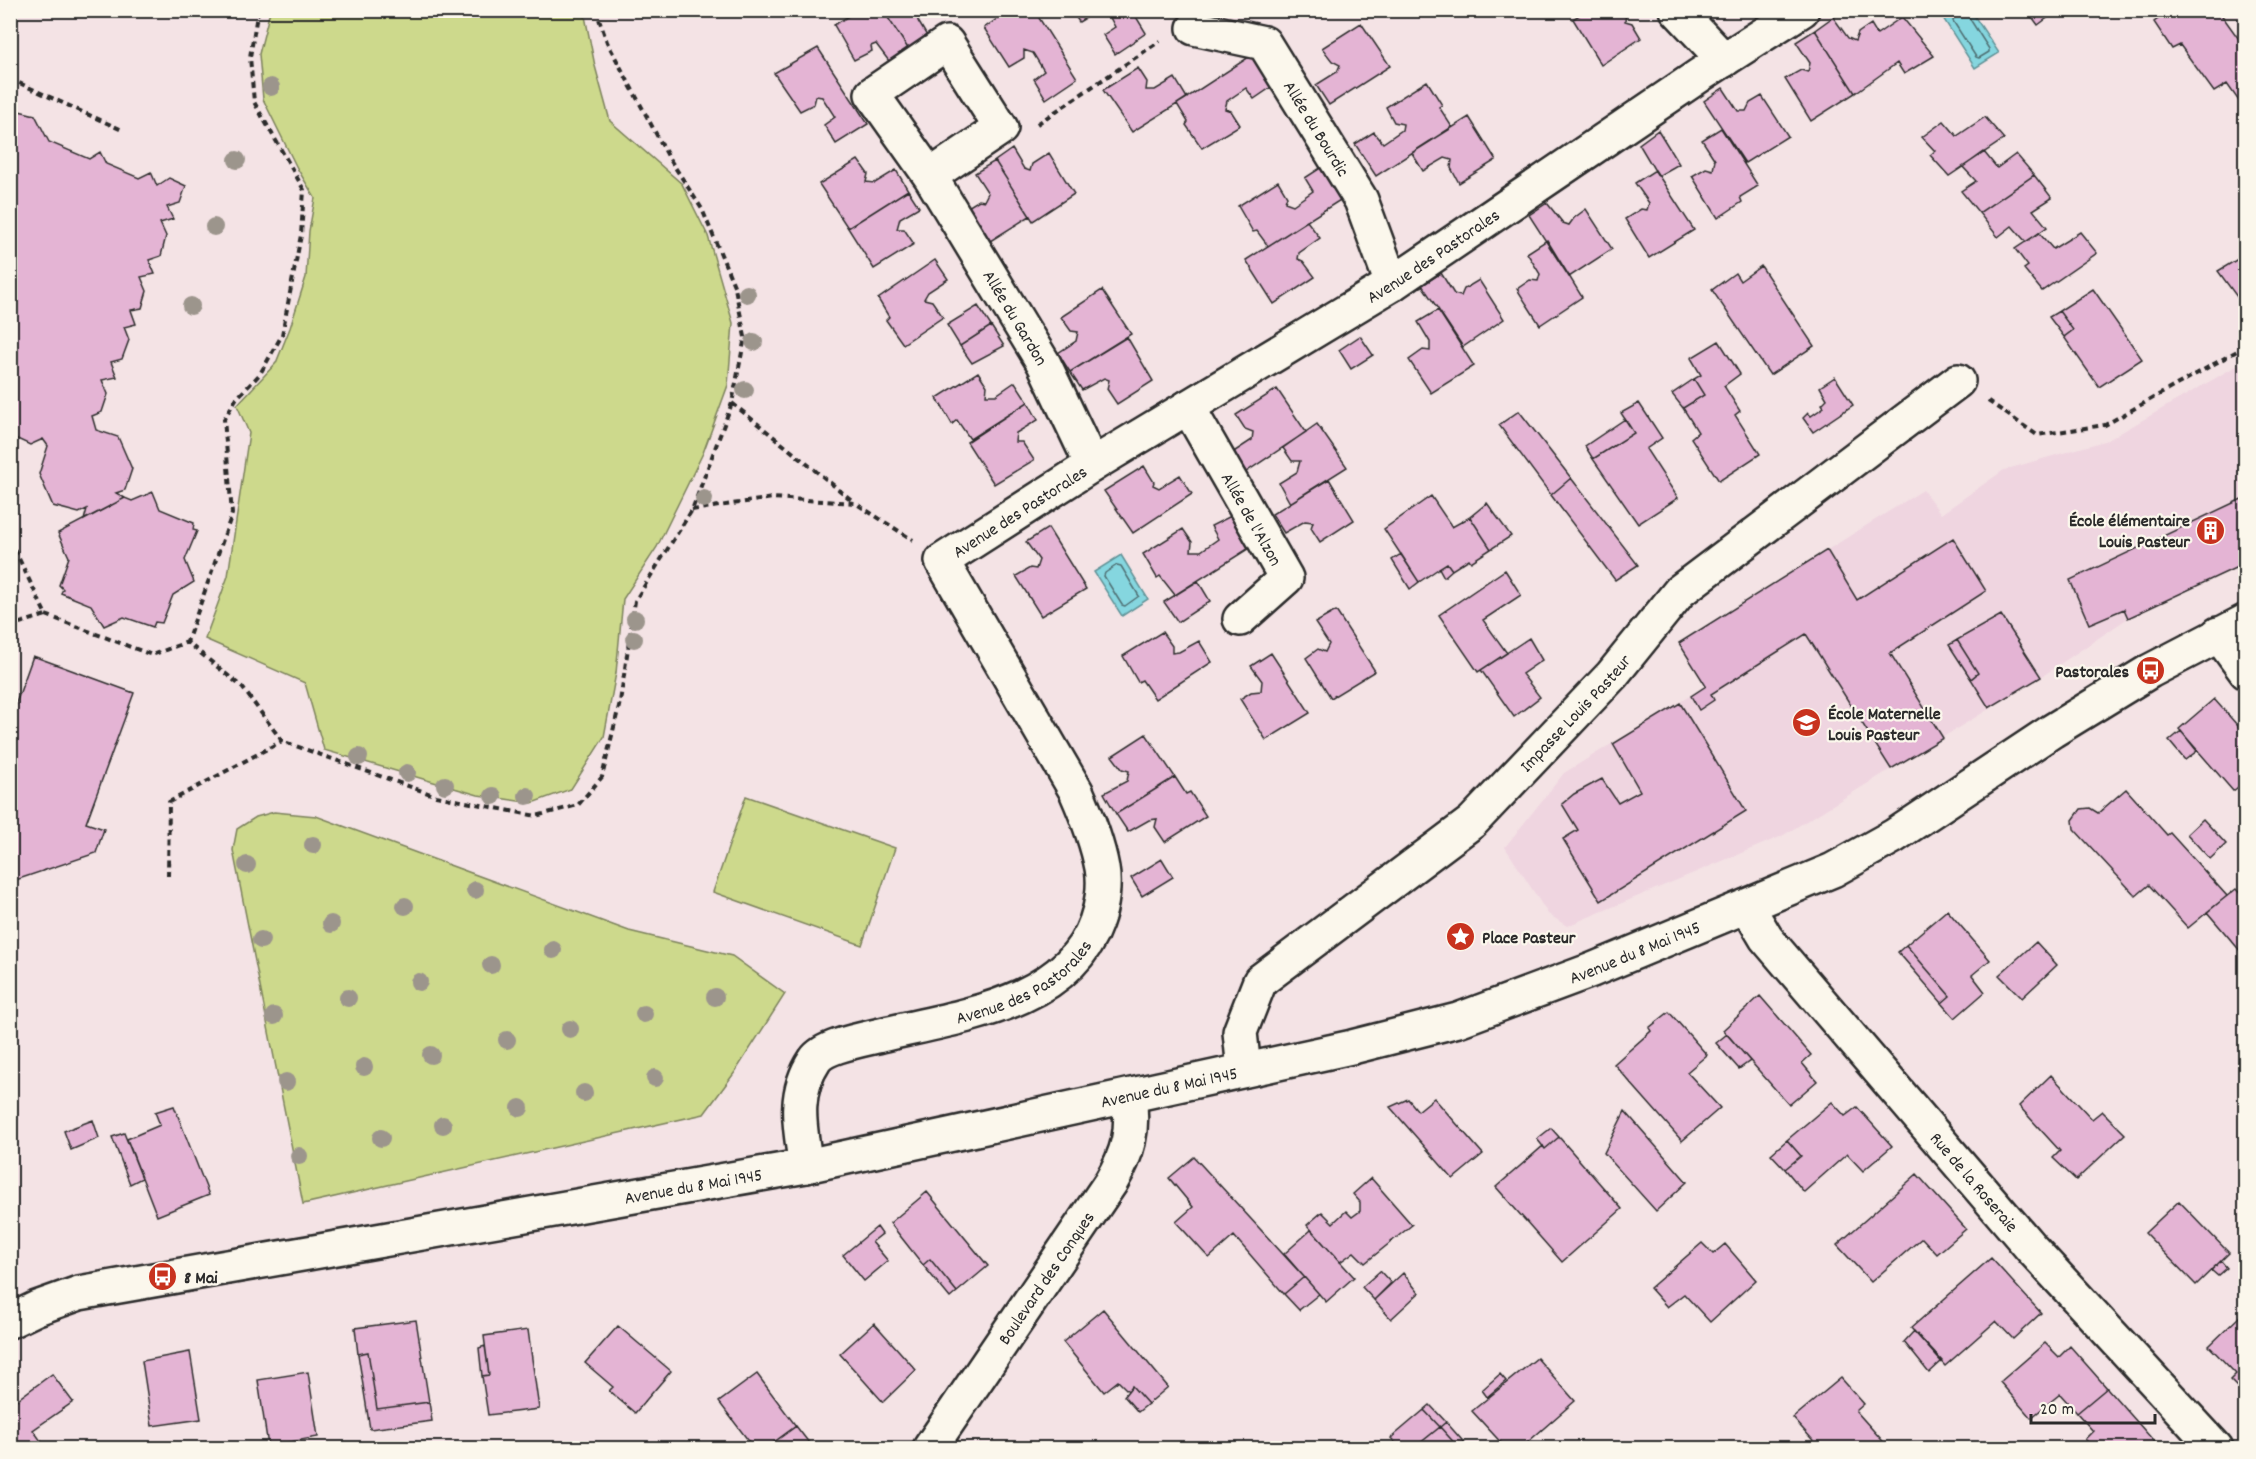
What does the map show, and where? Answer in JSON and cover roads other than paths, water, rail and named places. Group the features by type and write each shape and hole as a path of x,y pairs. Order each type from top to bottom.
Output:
{"street":[{"path":"1677,10 1724,60"},
{"name":"Avenue des Pastorales","path":"806,1166 799,1129 801,1088 816,1058 840,1045 980,1011 1017,999 1047,983 1078,956 1091,935 1101,907 1102,871 1092,829 1076,791 942,561 1092,465 1392,284 1802,10"},
{"name":"Allée du Bourdic","path":"1194,28 1264,43 1361,200 1392,284"},
{"name":"Allée du Gardon","path":"930,176 1001,128 947,43 872,94 930,176 1044,364 1092,465"},
{"name":"Impasse Louis Pasteur","path":"1244,1070 1240,1032 1260,981 1472,822 1612,675 1680,591 1958,381"},
{"name":"Allée de l'Alzon","path":"1188,407 1286,579 1240,619"},
{"path":"2231,628 2246,672"},
{"name":"Avenue du 8 Mai 1945","path":"10,1321 37,1308 89,1291 806,1166 1129,1097 1352,1047 1458,1020 1592,970 1833,870 1894,837 2052,731 2150,671 2231,628"},
{"name":"Rue de la Roseraie","path":"1747,906 1766,938 2024,1240 2216,1449"},
{"name":"Boulevard des Conques","path":"930,1449 1125,1158 1130,1137 1129,1097"}],"water":[{"path":"1953,11 1971,11 1999,53 1975,68 1943,18"},
{"path":"1121,555 1148,599 1122,616 1094,572"}],"place":[{"name":"École élémentaire Louis Pasteur","path":"2211,530"},
{"name":"Pastorales","path":"2150,671"},
{"name":"École Maternelle Louis Pasteur","path":"1807,723"},
{"name":"Place Pasteur","path":"1461,937"},
{"name":"8 Mai","path":"163,1277"}]}
